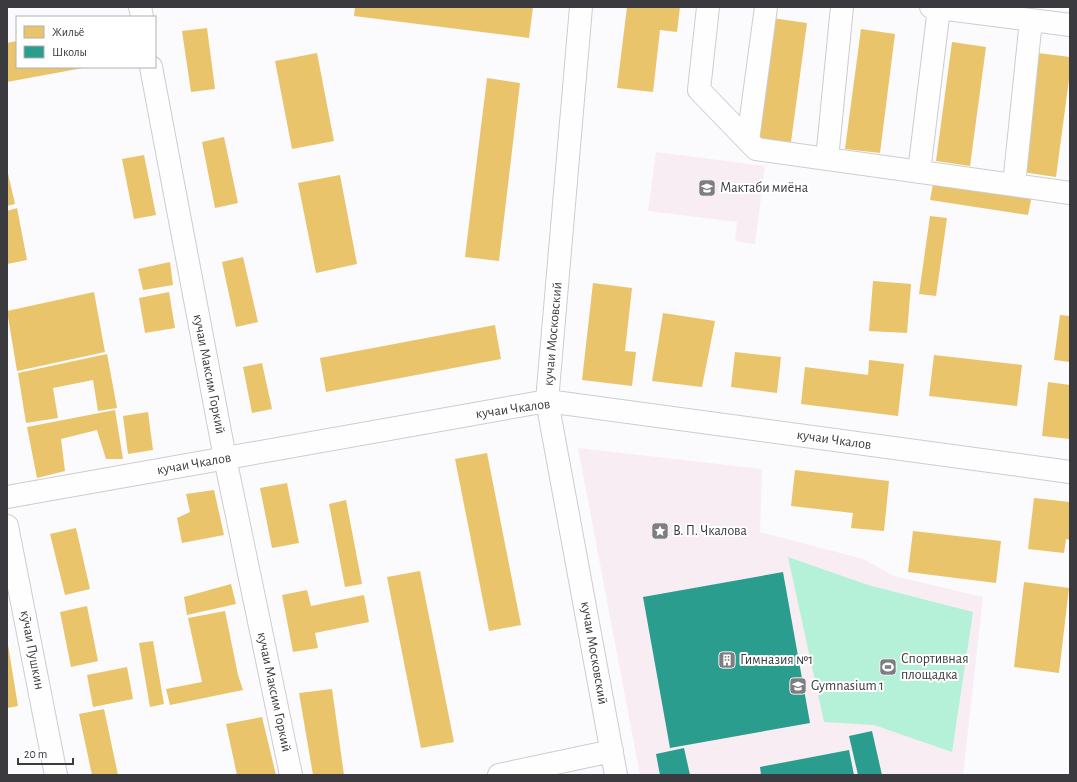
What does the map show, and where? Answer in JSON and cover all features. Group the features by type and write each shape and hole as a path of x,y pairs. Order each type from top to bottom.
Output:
{"street":[{"name":"кучаи Московский","path":"582,7 547,401 616,775"},
{"path":"708,7 699,90 756,149 1070,193"},
{"path":"748,140 766,7"},
{"path":"828,159 842,7"},
{"path":"920,172 935,8 1070,25"},
{"path":"1014,185 1031,20"},
{"name":"кучаи Максим Горкий","path":"151,68 225,458 291,775"},
{"name":"кучаи Чкалов","path":"7,497 547,401 1070,472"},
{"name":"кӯчаи Пушкин","path":"7,526 56,775"},
{"path":"499,775 612,751"}],"shaded area":[{"name":"Мактаби миёна","path":"656,152 765,166 755,244 735,241 737,222 648,211"},
{"name":"Gymnasium 1","path":"578,448 762,469 760,532 863,559 894,576 983,597 963,775 640,775"}],"green space":[{"name":"Спортивная площадка","path":"788,557 868,585 973,612 952,752 874,725 824,722"}],"building: Жильё":[{"path":"355,7 533,7 529,38 354,16"},
{"path":"627,7 680,7 677,32 660,30 653,92 617,88"},
{"path":"772,18 807,23 791,142 757,138"},
{"path":"207,28 215,89 191,92 182,31"},
{"path":"861,29 895,34 880,153 845,149"},
{"path":"16,41 16,68 83,68 7,82 7,43"},
{"path":"952,42 986,47 970,166 936,161"},
{"path":"317,53 334,141 292,149 275,61"},
{"path":"1038,53 1070,57 1070,72 1056,177 1022,172"},
{"path":"487,78 520,83 499,261 465,257"},
{"path":"224,137 238,203 215,208 202,142"},
{"path":"144,155 156,215 134,219 122,159"},
{"path":"7,169 15,204 7,206"},
{"path":"340,175 357,264 316,273 298,183"},
{"path":"934,179 1032,195 1028,215 930,200"},
{"path":"17,208 27,260 7,264 7,211"},
{"path":"930,216 947,218 936,296 919,294"},
{"path":"243,257 258,322 236,327 222,262"},
{"path":"170,262 173,285 143,290 138,269"},
{"path":"873,281 911,284 907,333 869,331"},
{"path":"593,283 632,288 625,351 636,352 632,386 582,380"},
{"path":"94,292 105,352 17,371 7,311"},
{"path":"169,292 175,328 145,333 139,298"},
{"path":"663,313 715,321 702,387 652,381"},
{"path":"1060,315 1070,316 1070,362 1054,360"},
{"path":"495,325 501,359 326,392 320,358"},
{"path":"735,352 781,357 777,393 731,387"},
{"path":"107,354 117,408 98,411 93,380 53,388 58,418 26,423 18,373"},
{"path":"934,355 1022,365 1017,406 929,396"},
{"path":"869,360 904,364 898,416 801,404 805,367 868,375"},
{"path":"262,363 272,409 252,413 243,367"},
{"path":"1048,382 1070,385 1070,439 1042,436"},
{"path":"115,410 123,459 106,459 97,430 61,439 65,471 37,478 27,427"},
{"path":"148,412 153,450 128,454 123,416"},
{"path":"487,453 521,625 489,631 455,459"},
{"path":"795,470 889,481 884,531 851,528 853,513 791,506"},
{"path":"287,483 299,543 272,548 260,488"},
{"path":"214,490 224,535 182,543 177,518 190,512 186,494"},
{"path":"1034,498 1070,502 1070,540 1066,539 1064,553 1028,549"},
{"path":"346,500 362,584 345,587 329,504"},
{"path":"76,528 90,589 65,595 50,534"},
{"path":"913,531 1001,541 996,583 908,572"},
{"path":"420,571 454,742 421,748 387,577"},
{"path":"1024,582 1069,588 1059,673 1014,667"},
{"path":"231,584 236,604 187,615 184,597"},
{"path":"307,590 311,606 364,595 369,622 315,633 318,648 293,652 282,595"},
{"path":"87,606 98,661 71,667 60,612"},
{"path":"225,611 238,675 243,690 170,705 166,689 202,682 188,618"},
{"path":"153,641 164,704 150,707 139,643"},
{"path":"7,645 18,706 7,708"},
{"path":"127,667 133,699 93,707 87,675"},
{"path":"332,689 344,775 313,775 299,693"},
{"path":"104,709 118,775 92,775 79,714"},
{"path":"262,717 276,775 237,775 226,724"}],"building: Школы":[{"name":"Гимназия №1","path":"783,572 810,723 670,748 643,597"},
{"path":"872,731 882,775 858,775 849,736"},
{"path":"684,748 690,775 660,775 656,754"},
{"path":"849,750 854,775 761,775 760,767"}],"place":[{"name":"Мактаби миёна","path":"707,188"},
{"name":"В. П. Чкалова","path":"660,531"},
{"name":"Гимназия №1","path":"727,660"},
{"name":"Спортивная площадка","path":"888,667"},
{"name":"Gymnasium 1","path":"798,686"}]}
